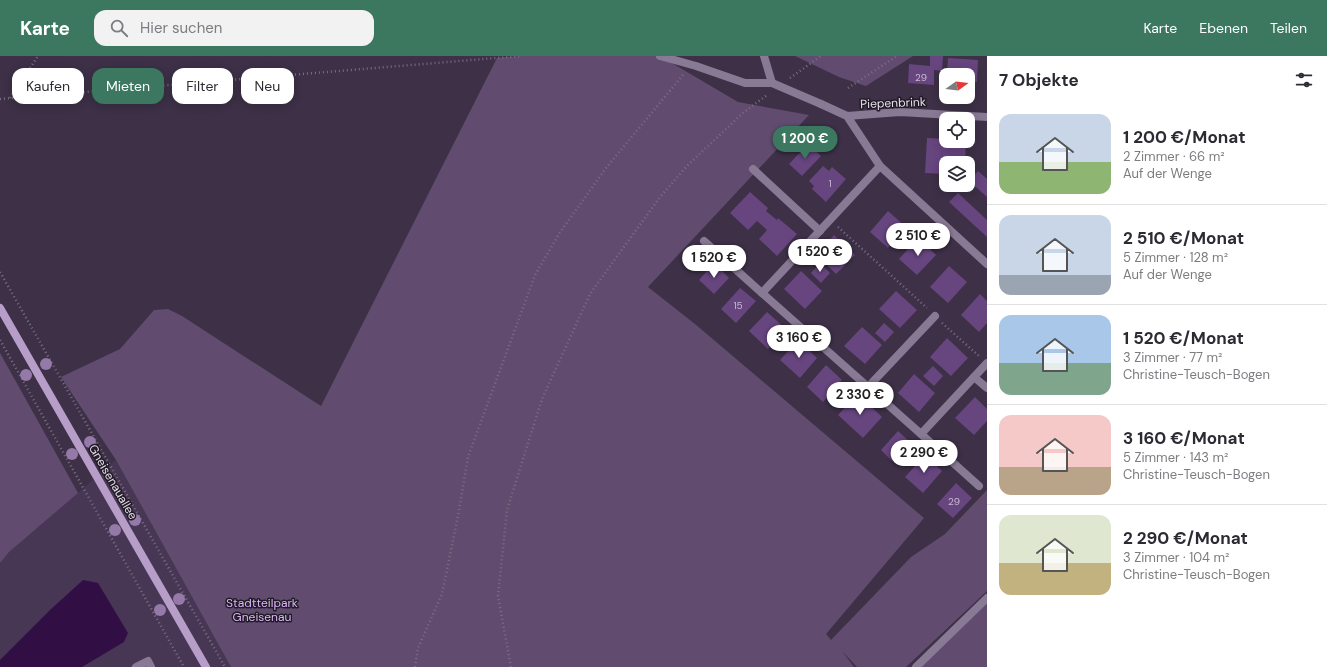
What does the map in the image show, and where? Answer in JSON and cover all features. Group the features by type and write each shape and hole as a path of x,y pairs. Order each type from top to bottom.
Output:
{"main road":[{"name":"Gneisenauallee","path":"0,308 206,667"}],"street":[{"path":"660,56 745,83 772,83 847,116 880,166 987,264"},
{"path":"764,56 772,83"},
{"name":"Piepenbrink","path":"847,116 900,112 987,117"},
{"path":"762,293 880,166"},
{"path":"753,169 820,231"},
{"path":"704,241 979,486"},
{"path":"868,387 935,316"},
{"path":"921,434 987,363"},
{"path":"974,377 987,388"},
{"path":"916,667 987,598"},
{"path":"136,667 148,661 151,667"}],"path":[{"path":"10,99 38,56"},
{"path":"0,99 520,56"},
{"path":"789,79 821,56"},
{"path":"848,88 897,56"},
{"path":"415,667 418,648 442,594 468,457 535,275 559,234 606,168 673,86"},
{"path":"511,667 498,596 507,510 542,399 590,294 660,197 687,166 744,112 770,93"},
{"path":"830,220 987,363"},
{"path":"0,272 225,667"},
{"path":"0,340 184,667"}],"shaded area":[{"path":"116,460 231,667 0,667 0,563 9,552"},
{"path":"83,580 98,583 128,633 124,642 82,667 0,667 0,660 50,610"}],"green space":[{"name":"Stadtteilpark Gneisenau","path":"520,56 660,56 738,102 809,115 648,287 695,324 924,518 826,634 831,640 911,557 945,534 987,490 987,591 906,667 857,667 842,651 854,667 231,667 116,460 61,377 120,349 154,310 168,309 182,316 321,406 497,58"},
{"path":"795,56 913,56 866,86 839,77"},
{"path":"0,353 78,493 9,552 0,563"},
{"path":"987,598 987,667 916,667"}],"building":[{"path":"930,56 943,56 942,68 939,68 939,71 934,70 934,85 908,83 909,64 930,66"},
{"path":"948,58 978,60 977,82 975,82 975,68 947,68"},
{"path":"927,138 939,139 939,148 966,148 965,156 939,156 939,174 925,173"},
{"path":"808,144 821,156 802,176 789,164"},
{"path":"823,166 829,171 832,167 846,179 826,202 812,189 814,186 809,181"},
{"path":"978,171 987,179 987,197 975,186 975,174"},
{"path":"750,192 768,208 766,211 777,220 778,218 797,234 777,256 759,239 767,230 757,221 748,230 730,213"},
{"path":"958,193 987,220 987,237 949,202"},
{"path":"888,211 906,227 888,248 870,232"},
{"path":"834,235 855,255 836,274 816,254"},
{"path":"918,238 936,255 917,275 899,259"},
{"path":"714,263 729,278 714,294 699,280"},
{"path":"820,263 830,273 821,283 811,273"},
{"path":"949,266 967,282 948,303 930,287"},
{"path":"801,271 822,291 805,309 784,289"},
{"path":"740,288 756,301 736,323 721,309"},
{"path":"896,291 917,310 900,328 879,309"},
{"path":"980,294 987,301 987,323 979,332 961,315"},
{"path":"767,312 786,329 768,349 749,331"},
{"path":"884,323 894,332 885,342 875,333"},
{"path":"862,327 882,345 865,364 844,346"},
{"path":"947,338 968,358 951,376 930,357"},
{"path":"798,340 817,358 800,378 780,360"},
{"path":"826,365 842,380 823,402 807,387"},
{"path":"933,366 943,376 934,386 923,376"},
{"path":"914,374 935,393 919,412 898,393"},
{"path":"858,394 882,417 863,438 838,415"},
{"path":"975,397 987,409 987,421 974,435 955,418"},
{"path":"898,431 911,443 893,462 881,450"},
{"path":"925,455 942,471 923,493 905,477"},
{"path":"956,483 972,498 953,518 937,504"}]}
